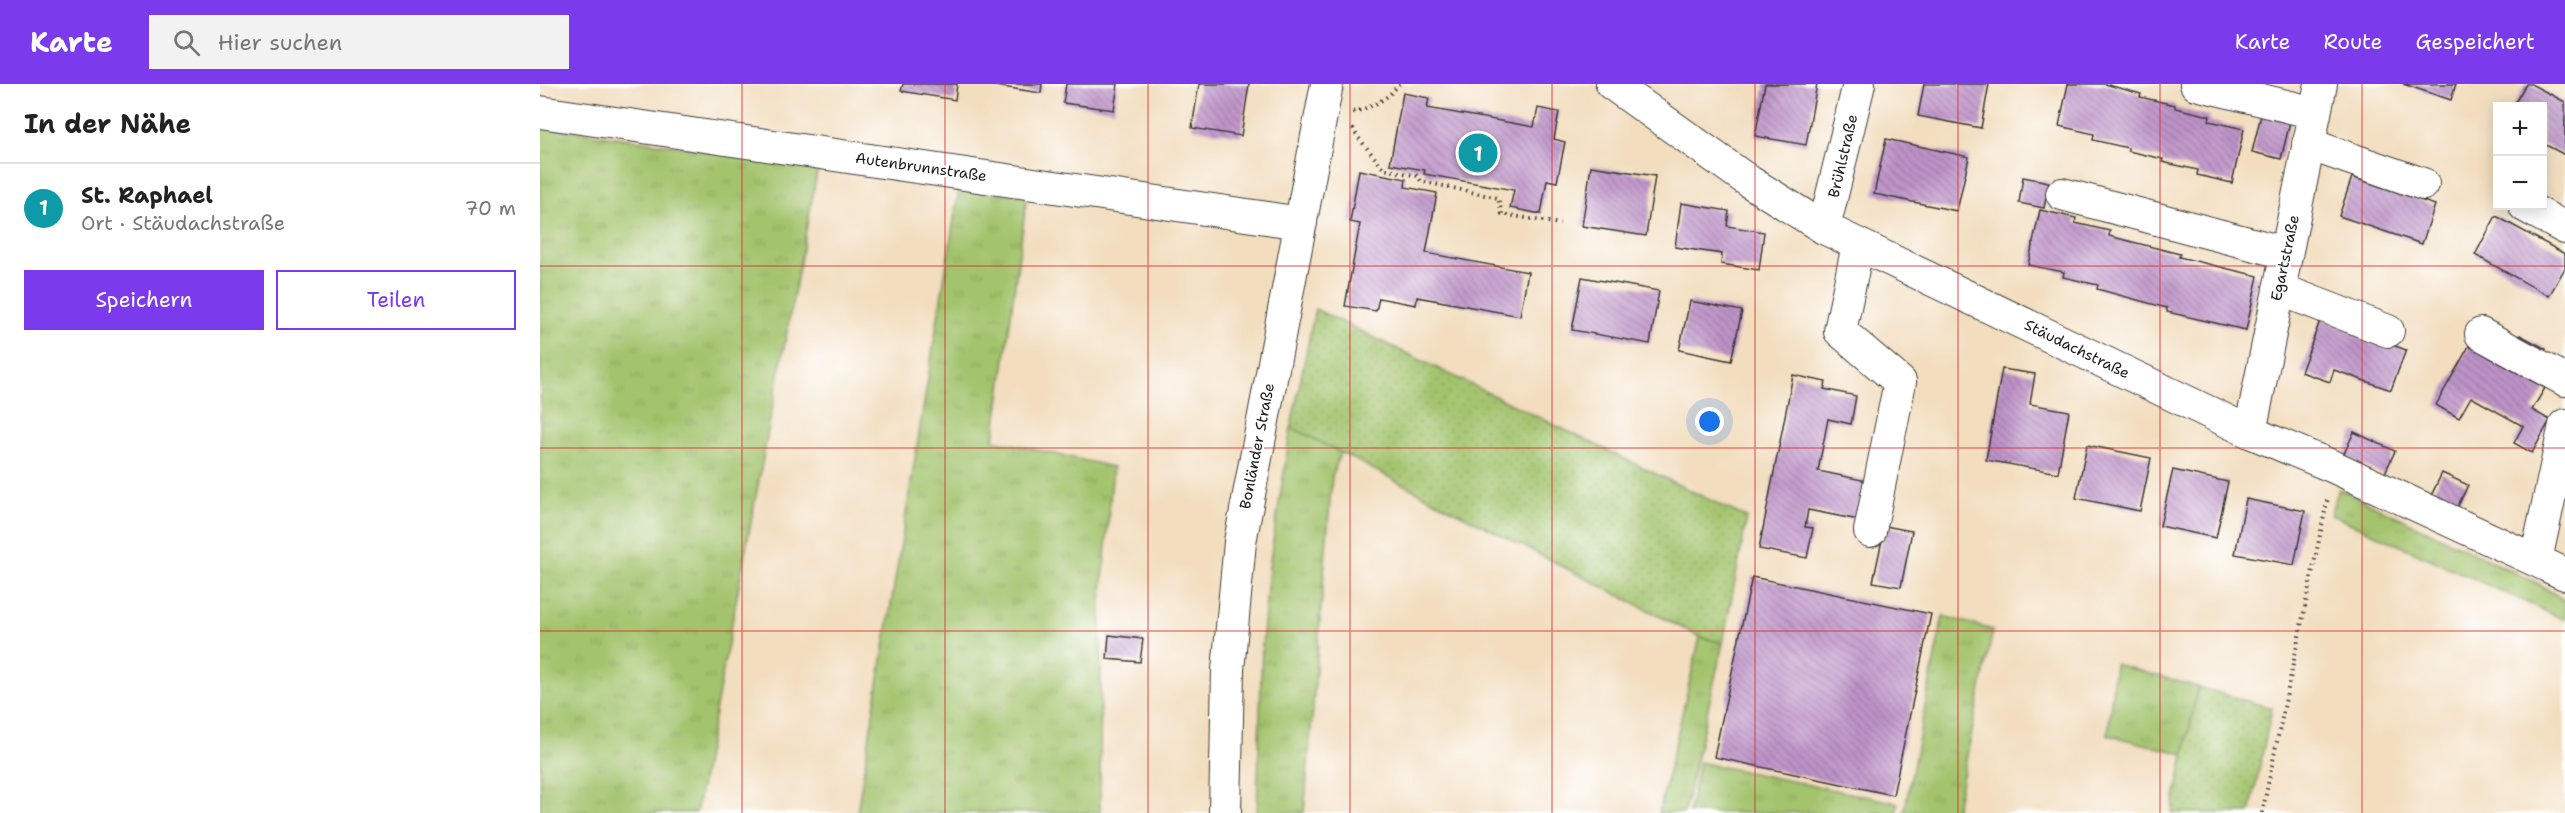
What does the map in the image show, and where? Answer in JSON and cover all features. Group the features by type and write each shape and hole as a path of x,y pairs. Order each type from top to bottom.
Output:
{"street":[{"name":"Stäudachstraße","path":"1612,84 1767,194 1824,228 2250,432 2334,467 2565,574"},
{"name":"Brühlstraße","path":"1824,228 1859,84"},
{"path":"2196,84 2318,99"},
{"name":"Egartstraße","path":"2250,432 2318,99"},
{"name":"Bonländer Straße","path":"1225,813 1228,670 1240,542 1301,223 1332,103"},
{"name":"Autenbrunnstraße","path":"540,112 1301,223"},
{"path":"2308,144 2423,184"},
{"path":"2062,194 2286,253"},
{"path":"2531,210 2565,228"},
{"path":"1858,245 1840,331 1900,382 1870,531"},
{"path":"2279,290 2388,331"},
{"path":"2481,334 2565,380"},
{"path":"2536,560 2565,425"}],"path":[{"path":"1332,103 1368,108 1393,92 1398,84"},
{"path":"1332,103 1384,169 1418,176 1421,181 1498,198 1502,214 1560,224"},
{"path":"2262,813 2334,467"}],"green space":[{"path":"540,126 818,167 696,813 540,813"},
{"path":"959,189 1027,196 994,440 1113,467 1101,602 1100,813 857,813"},
{"path":"1315,309 1747,518 1723,643 1700,637 1291,427"},
{"path":"1291,427 1341,451 1332,477 1304,813 1257,813 1262,645 1269,567"},
{"path":"2339,489 2539,584 2565,601 2565,620 2330,514"},
{"path":"1943,616 1993,630 1955,813 1904,813"},
{"path":"1700,637 1723,643 1684,813 1659,813"},
{"path":"2115,664 2198,687 2184,754 2108,735"},
{"path":"2198,687 2272,708 2250,813 2172,813"},
{"path":"1699,762 1898,803 1896,813 1689,813"}],"building":[{"path":"903,84 957,84 955,100 901,91"},
{"path":"982,84 1042,84 1041,93"},
{"path":"1066,84 1118,84 1114,110 1063,103"},
{"path":"1199,84 1249,84 1241,136 1192,128"},
{"path":"1765,84 1817,84 1806,145 1755,136"},
{"path":"1924,84 1989,84 1981,128 1918,116"},
{"path":"2068,84 2105,84 2141,94 2140,97 2175,105 2175,108 2210,116 2209,121 2244,129 2232,183 2197,175 2198,170 2162,162 2163,159 2128,151 2128,148 2093,140 2094,134 2059,126"},
{"path":"2403,84 2456,84 2451,100"},
{"path":"2526,84 2531,84 2565,102 2565,155 2547,146 2547,102 2515,102"},
{"path":"1403,93 1429,98 1427,108 1534,127 1538,108 1559,112 1554,139 1565,142 1557,182 1547,180 1541,214 1510,208 1514,190 1424,174 1425,170 1390,164"},
{"path":"2262,111 2291,118 2281,159 2252,152"},
{"path":"1886,139 1969,157 1957,211 1874,194"},
{"path":"1591,166 1655,176 1646,236 1582,226"},
{"path":"1359,170 1406,179 1405,187 1437,193 1426,253 1528,272 1520,316 1417,297 1416,305 1379,298 1376,311 1345,306 1360,224 1350,222"},
{"path":"2023,177 2049,182 2044,208 2019,203"},
{"path":"2352,177 2435,205 2422,244 2339,216"},
{"path":"1681,203 1729,211 1727,226 1764,232 1759,270 1721,264 1722,254 1675,247"},
{"path":"2040,210 2076,218 2075,223 2110,231 2109,236 2180,254 2179,257 2258,276 2246,330 2167,312 2167,308 2097,289 2098,285 2063,277 2064,272 2028,265"},
{"path":"2496,216 2565,254 2565,268 2549,296 2475,255"},
{"path":"1582,277 1659,291 1650,344 1572,330"},
{"path":"1690,301 1742,311 1731,361 1679,350"},
{"path":"2321,318 2406,350 2391,390 2334,370 2330,382 2301,372"},
{"path":"2520,335 2546,349 2540,362 2513,347"},
{"path":"2469,346 2545,388 2532,410 2550,420 2532,453 2514,443 2523,426 2471,397 2459,418 2436,405"},
{"path":"2002,369 2035,374 2030,404 2069,411 2058,473 1986,460"},
{"path":"1793,375 1826,382 1824,389 1856,396 1851,424 1828,419 1818,471 1867,481 1859,520 1808,510 1805,527 1813,528 1807,558 1759,549"},
{"path":"2354,432 2395,451 2384,475 2343,456"},
{"path":"2087,445 2151,458 2140,511 2076,498"},
{"path":"2173,470 2228,482 2216,538 2160,526"},
{"path":"2442,473 2468,485 2456,510 2430,498"},
{"path":"2246,499 2305,511 2294,565 2235,554"},
{"path":"1885,526 1912,531 1901,587 1873,582"},
{"path":"1752,577 1931,614 1893,795 1714,757"},
{"path":"1109,635 1143,639 1140,662 1107,659"}],"place":[{"name":"St. Raphael","path":"1478,153"}]}
